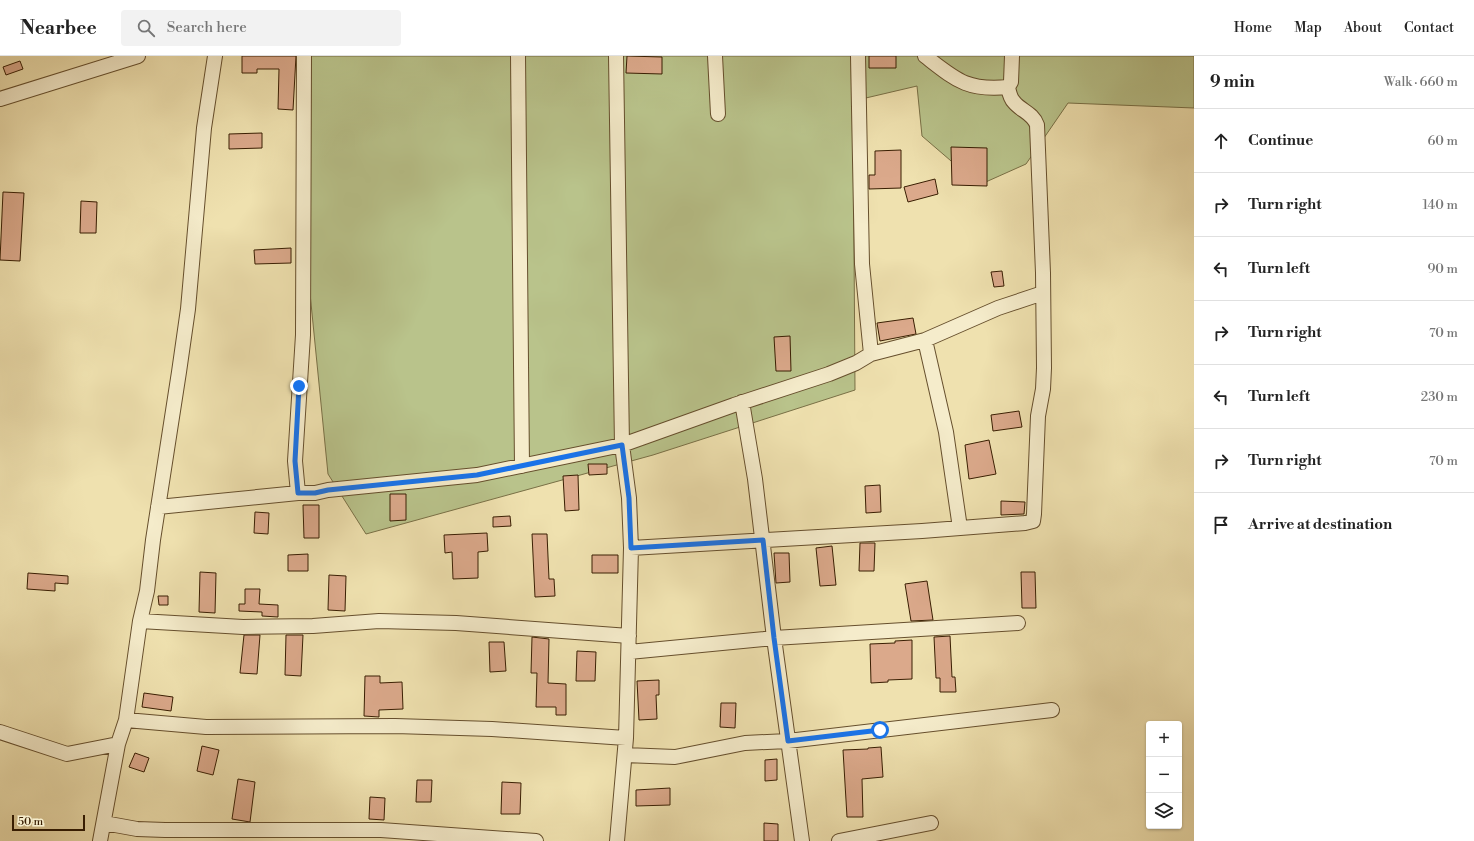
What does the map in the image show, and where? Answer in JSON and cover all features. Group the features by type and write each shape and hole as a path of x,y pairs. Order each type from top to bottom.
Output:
{"street":[{"path":"0,99 138,56"},
{"path":"100,841 118,744 126,720 140,621 147,591 158,507 188,309 200,163 208,96 216,56"},
{"path":"298,493 295,461 302,334 304,56"},
{"path":"518,56 522,466"},
{"path":"616,56 622,445 629,498 631,548 630,636 626,738 617,841"},
{"path":"715,56 718,114"},
{"path":"858,56 862,264 871,354"},
{"path":"925,56 960,82 974,87 1008,87"},
{"path":"631,548 960,528 1025,523 1033,521 1038,416 1043,389 1043,293 1037,125 1035,119 1014,103 1010,97 1008,87 1011,82 1012,56"},
{"path":"158,507 298,493 315,493 328,490 477,475 622,445 742,402 830,374 856,363 871,354 924,340 998,308 1043,293"},
{"path":"924,340 946,432 960,528"},
{"path":"742,402 755,479 774,638 802,841"},
{"path":"140,621 243,627 313,626 379,621 456,622 630,636"},
{"path":"629,652 774,638 1018,623"},
{"path":"625,755 675,758 745,743 788,741 1052,710"},
{"path":"126,720 206,726 402,726 492,729 626,738"},
{"path":"0,732 67,754 118,744"},
{"path":"104,823 137,829 381,830 536,841"},
{"path":"839,841 931,823"}],"green space":[{"path":"300,56 1194,56 1194,108 1068,103 1026,164 979,185 922,136 917,86 853,101 855,390 653,455 366,534 328,474 302,213"}],"building":[{"path":"242,56 296,56 293,110 278,109 279,69 257,69 257,73 242,73"},
{"path":"627,56 662,57 662,74 626,73"},
{"path":"869,56 896,56 896,68 869,68"},
{"path":"20,61 23,69 6,75 3,67"},
{"path":"262,133 262,148 229,149 229,134"},
{"path":"951,147 987,148 987,186 952,185"},
{"path":"901,150 901,188 869,189 869,175 875,175 875,151"},
{"path":"935,179 938,194 908,202 904,187"},
{"path":"3,192 24,193 20,261 0,260"},
{"path":"81,201 97,202 96,233 80,233"},
{"path":"291,248 291,263 255,264 254,250"},
{"path":"1002,271 1004,286 994,287 991,272"},
{"path":"913,318 916,334 880,341 877,323"},
{"path":"790,336 791,371 776,371 774,337"},
{"path":"1019,411 1022,427 993,431 991,415"},
{"path":"989,440 996,474 969,479 965,445"},
{"path":"588,464 607,464 607,474 589,475"},
{"path":"578,475 579,510 565,511 563,476"},
{"path":"880,485 881,512 866,513 865,486"},
{"path":"390,494 406,494 406,520 390,521"},
{"path":"1001,501 1025,502 1024,514 1001,515"},
{"path":"303,505 319,505 319,538 304,538"},
{"path":"255,512 269,513 268,534 254,533"},
{"path":"510,516 511,526 493,527 493,517"},
{"path":"487,533 488,551 478,552 478,578 453,579 452,552 445,553 444,535"},
{"path":"532,534 547,534 549,579 554,579 555,596 535,597"},
{"path":"860,543 875,543 874,571 859,571"},
{"path":"832,546 836,585 820,586 816,548"},
{"path":"774,553 789,553 790,582 776,583"},
{"path":"308,554 308,571 288,571 288,555"},
{"path":"592,555 618,555 618,573 592,573"},
{"path":"200,572 216,573 215,613 199,612"},
{"path":"1021,572 1035,572 1036,608 1022,608"},
{"path":"28,573 68,576 68,584 55,583 55,591 27,589"},
{"path":"329,575 346,576 345,611 328,610"},
{"path":"927,581 933,620 911,621 905,584"},
{"path":"245,589 260,589 259,604 278,605 278,617 262,616 262,612 239,611 239,604 245,604"},
{"path":"158,596 168,596 168,605 159,605"},
{"path":"244,635 260,635 257,674 240,673"},
{"path":"286,635 303,635 301,676 285,675"},
{"path":"950,636 952,677 955,677 956,692 940,692 940,678 936,678 934,637"},
{"path":"532,637 549,639 548,683 566,684 566,715 556,715 556,707 536,707 537,673 531,673"},
{"path":"912,640 912,679 888,680 888,682 871,683 870,644 895,643 895,641"},
{"path":"489,642 504,642 506,671 490,672"},
{"path":"577,651 596,652 595,681 576,681"},
{"path":"365,676 380,676 380,683 402,682 403,709 379,710 379,717 364,716"},
{"path":"659,680 659,695 656,695 657,719 639,720 637,681"},
{"path":"144,693 173,697 171,711 142,707"},
{"path":"721,703 736,703 735,728 720,727"},
{"path":"202,746 219,750 213,775 197,771"},
{"path":"881,747 883,777 862,779 863,817 847,817 843,750"},
{"path":"135,753 149,758 144,772 129,767"},
{"path":"777,759 777,780 765,781 765,760"},
{"path":"238,779 255,782 250,822 232,819"},
{"path":"417,780 432,780 431,802 416,802"},
{"path":"502,782 521,783 520,814 501,814"},
{"path":"670,788 670,805 636,806 636,790"},
{"path":"370,797 385,798 384,820 369,819"},
{"path":"764,823 778,824 778,841 764,841"}],"route":[{"path":"299,386 295,461 298,493 315,493 328,490 477,475 622,445 629,498 631,548 763,540 788,741 880,730"}]}
